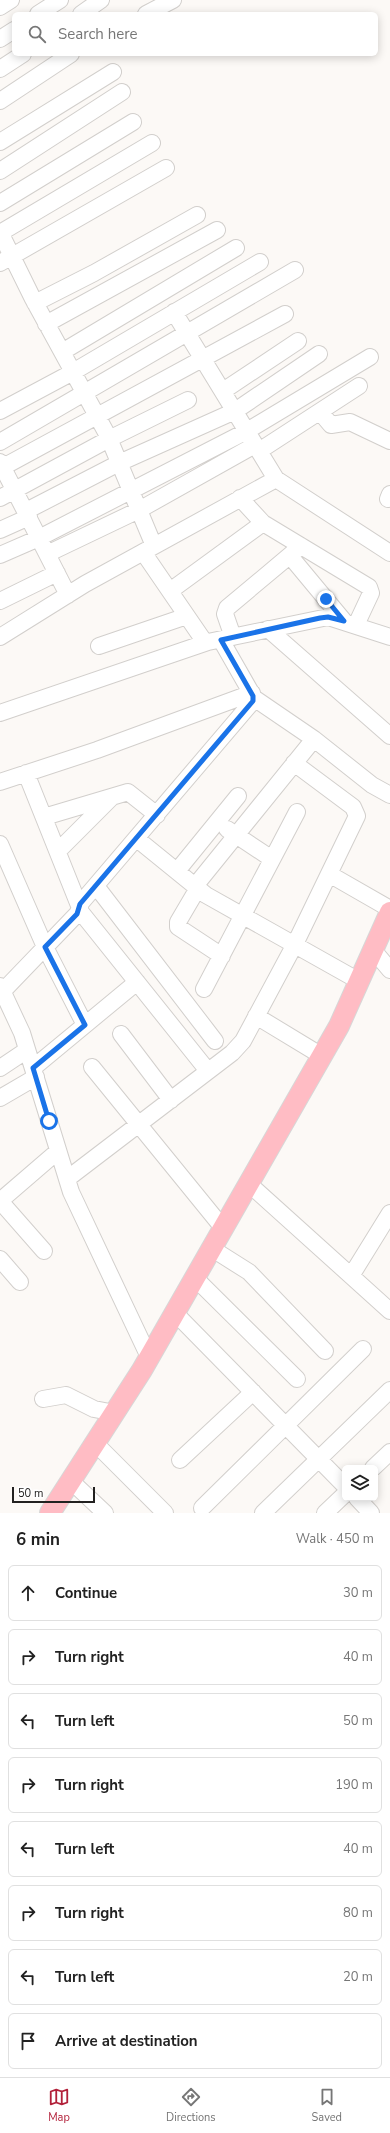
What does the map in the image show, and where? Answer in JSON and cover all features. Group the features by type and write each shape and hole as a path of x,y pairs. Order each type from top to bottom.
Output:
{"main road":[{"path":"50,1513 115,1413 149,1357 339,1026 359,980 374,951 390,911"}],"street":[{"path":"0,7 11,0"},
{"path":"41,12 60,0"},
{"path":"84,12 101,0"},
{"path":"150,12 173,0"},
{"path":"0,39 12,31"},
{"path":"0,70 20,56"},
{"path":"0,101 68,56"},
{"path":"0,142 113,72"},
{"path":"0,170 122,92"},
{"path":"0,203 133,122"},
{"path":"152,143 0,232 6,260 35,303 109,439 139,510 148,549 170,591 187,616 221,640 253,696 314,739 372,785 390,795"},
{"path":"6,260 166,168"},
{"path":"35,303 94,273 197,215"},
{"path":"46,324 217,230"},
{"path":"62,352 236,248"},
{"path":"0,411 73,372 260,262"},
{"path":"0,442 295,270"},
{"path":"174,312 276,479 390,553"},
{"path":"68,595 1,464 96,416 285,314"},
{"path":"223,392 298,341"},
{"path":"0,530 119,463 235,412 319,354"},
{"path":"0,555 39,538 130,489 247,431 370,357"},
{"path":"47,554 139,510 257,448 320,412 359,386"},
{"path":"0,498 16,491 109,439 188,400"},
{"path":"320,412 331,424 350,422 390,441"},
{"path":"0,637 68,595 148,549 276,479"},
{"path":"240,498 263,523 296,551 370,590 371,593 350,623"},
{"path":"170,591 263,523"},
{"path":"296,551 350,623"},
{"path":"221,640 227,608 296,551"},
{"path":"0,601 57,573"},
{"path":"99,646 187,616"},
{"path":"0,713 221,640 320,618 328,617 390,637"},
{"path":"268,629 390,736"},
{"path":"0,782 253,696"},
{"path":"149,1357 71,1192 22,1033 3,997 252,704 253,696"},
{"path":"222,956 178,927 178,922 196,887 314,739"},
{"path":"67,1179 140,1125 238,1048 256,1016 295,944 357,813 352,807 294,763"},
{"path":"26,773 80,908 208,1071"},
{"path":"44,817 124,792 132,793 157,815"},
{"path":"58,851 114,795"},
{"path":"177,871 238,796"},
{"path":"204,989 244,916 297,812"},
{"path":"217,822 272,859"},
{"path":"137,839 196,887 244,916 359,980"},
{"path":"0,844 45,947 85,1025"},
{"path":"329,874 390,911"},
{"path":"96,886 215,1041"},
{"path":"374,951 390,970"},
{"path":"0,1098 34,1072 85,1025 137,982"},
{"path":"256,1016 322,1056"},
{"path":"121,1034 171,1100"},
{"path":"0,1068 27,1050"},
{"path":"92,1067 223,1228"},
{"path":"44,1251 0,1201 58,1150"},
{"path":"248,1183 390,1311"},
{"path":"351,1276 390,1213"},
{"path":"211,1248 249,1272 325,1351"},
{"path":"0,1259 20,1282"},
{"path":"195,1278 297,1378"},
{"path":"175,1313 342,1483"},
{"path":"202,1508 363,1349"},
{"path":"263,1513 390,1390"},
{"path":"180,1460 253,1392"},
{"path":"43,1399 66,1395 94,1409 115,1413"},
{"path":"95,1443 162,1512"},
{"path":"376,1465 390,1452"},
{"path":"71,1481 105,1513"},
{"path":"325,1513 342,1497"},
{"path":"360,1501 371,1513"}],"route":[{"path":"49,1121 33,1068 85,1025 45,947 80,911 80,904 252,704 254,698 221,640 320,618 328,617 344,621 326,599"}]}
